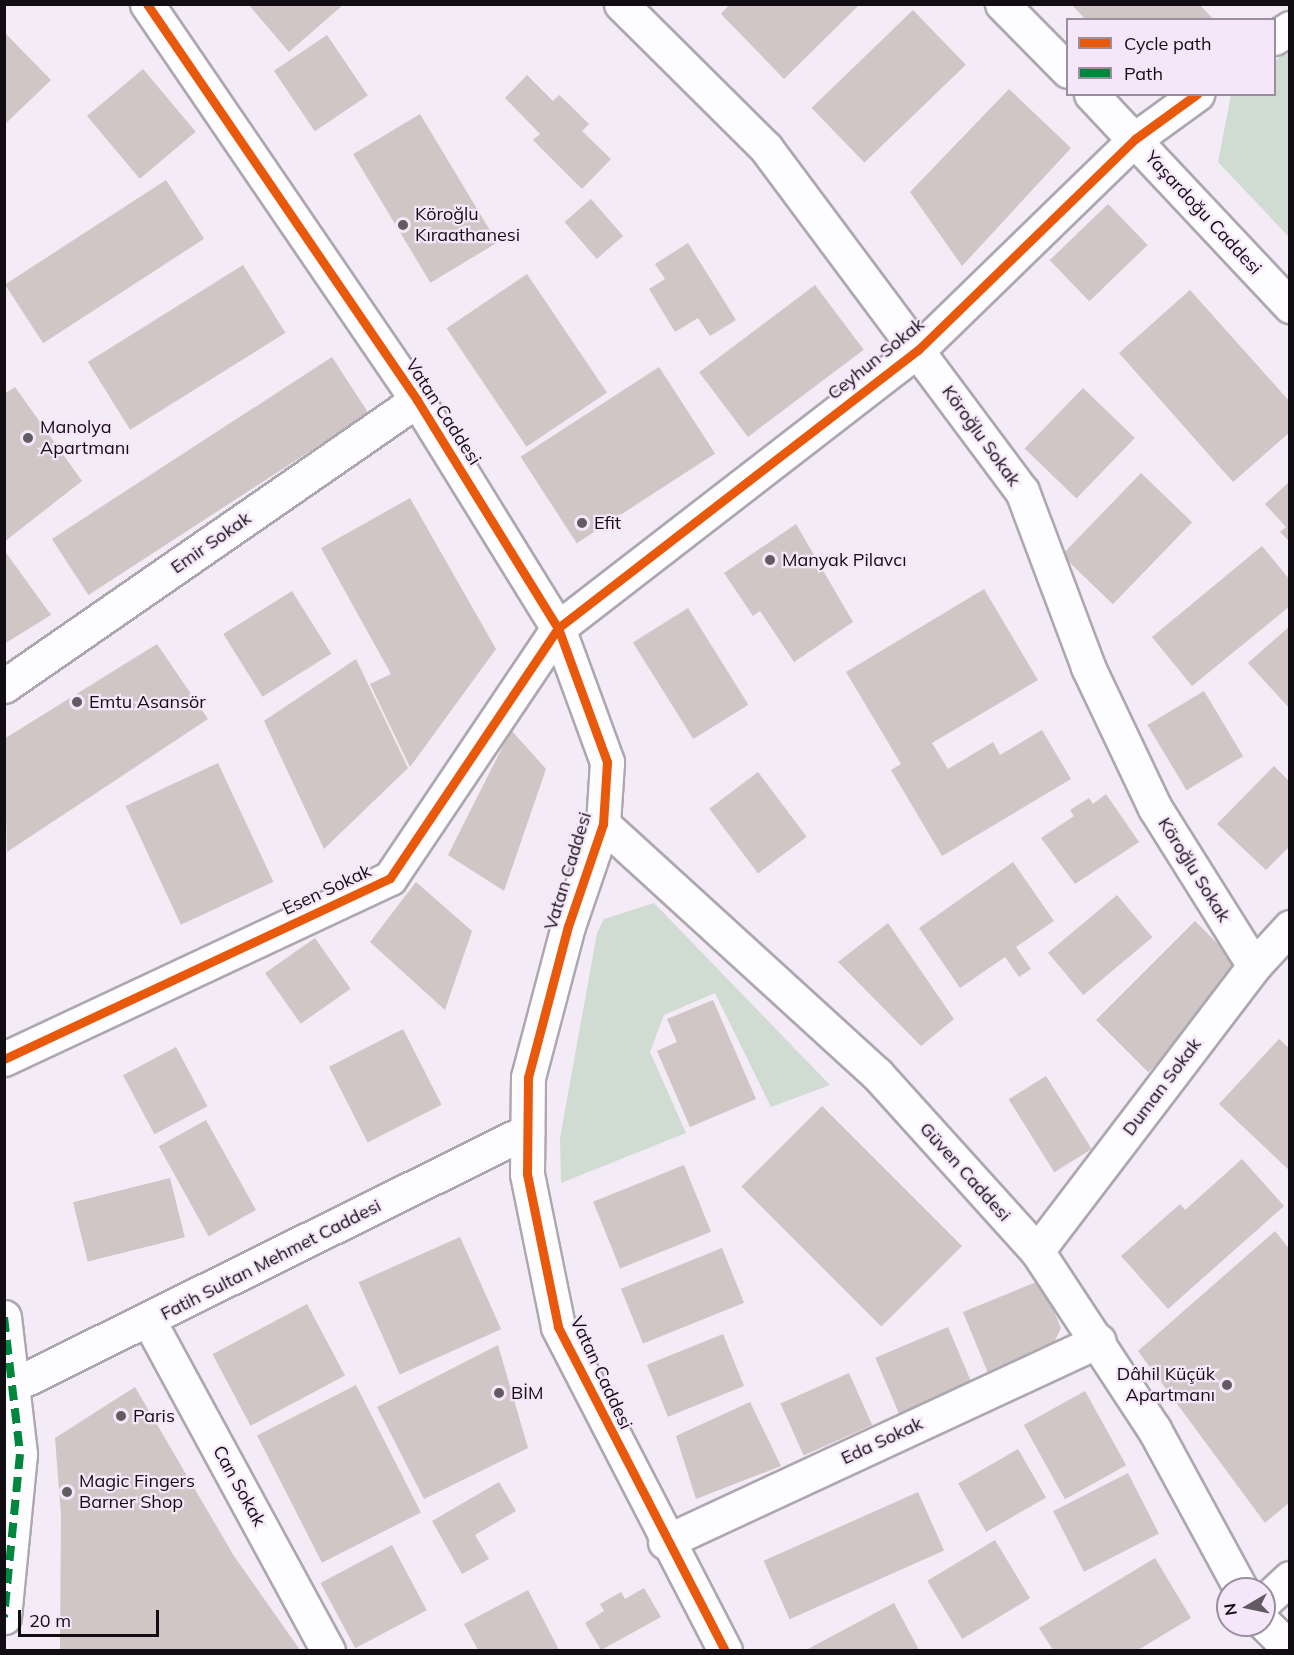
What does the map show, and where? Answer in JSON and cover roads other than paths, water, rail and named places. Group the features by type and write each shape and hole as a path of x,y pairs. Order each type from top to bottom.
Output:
{"street":[{"name":"Vatan Caddesi","path":"147,4 417,400 558,628 607,762 603,824 568,926 528,1077 527,1174 558,1327 665,1542 725,1650"},
{"name":"Köroğlu Sokak","path":"621,4 766,148 1022,491 1088,667 1155,808 1254,966"},
{"path":"1002,4 1066,69"},
{"path":"1276,38 1290,28"},
{"name":"Yaşardoğu Caddesi","path":"1093,96 1290,306"},
{"name":"Ceyhun Sokak","path":"558,628 918,350 1135,139 1194,96"},
{"name":"Emir Sokak","path":"4,686 417,400"},
{"name":"Esen Sokak","path":"4,1059 390,878 558,628"},
{"name":"Güven Caddesi","path":"603,824 876,1074 1037,1251 1099,1341 1154,1429 1234,1577"},
{"name":"Duman Sokak","path":"1037,1251 1254,966 1290,927"},
{"name":"Fatih Sultan Mehmet Caddesi","path":"12,1386 149,1321 527,1131"},
{"path":"4,1317 20,1454 4,1617"},
{"name":"Can Sokak","path":"149,1321 328,1650"},
{"name":"Eda Sokak","path":"665,1542 1099,1341"},
{"path":"1276,1591 1290,1578"},
{"path":"1276,1635 1290,1649"}],"place":[{"name":"Köroğlu Kıraathanesi","path":"403,225"},
{"name":"Manolya Apartmanı","path":"28,438"},
{"name":"Efit","path":"582,523"},
{"name":"Manyak Pilavcı","path":"770,560"},
{"name":"Emtu Asansör","path":"77,702"},
{"name":"Dâhil Küçük Apartmanı","path":"1227,1385"},
{"name":"BİM","path":"499,1393"},
{"name":"Paris","path":"121,1416"},
{"name":"Magic Fingers Barner Shop","path":"67,1492"}]}
